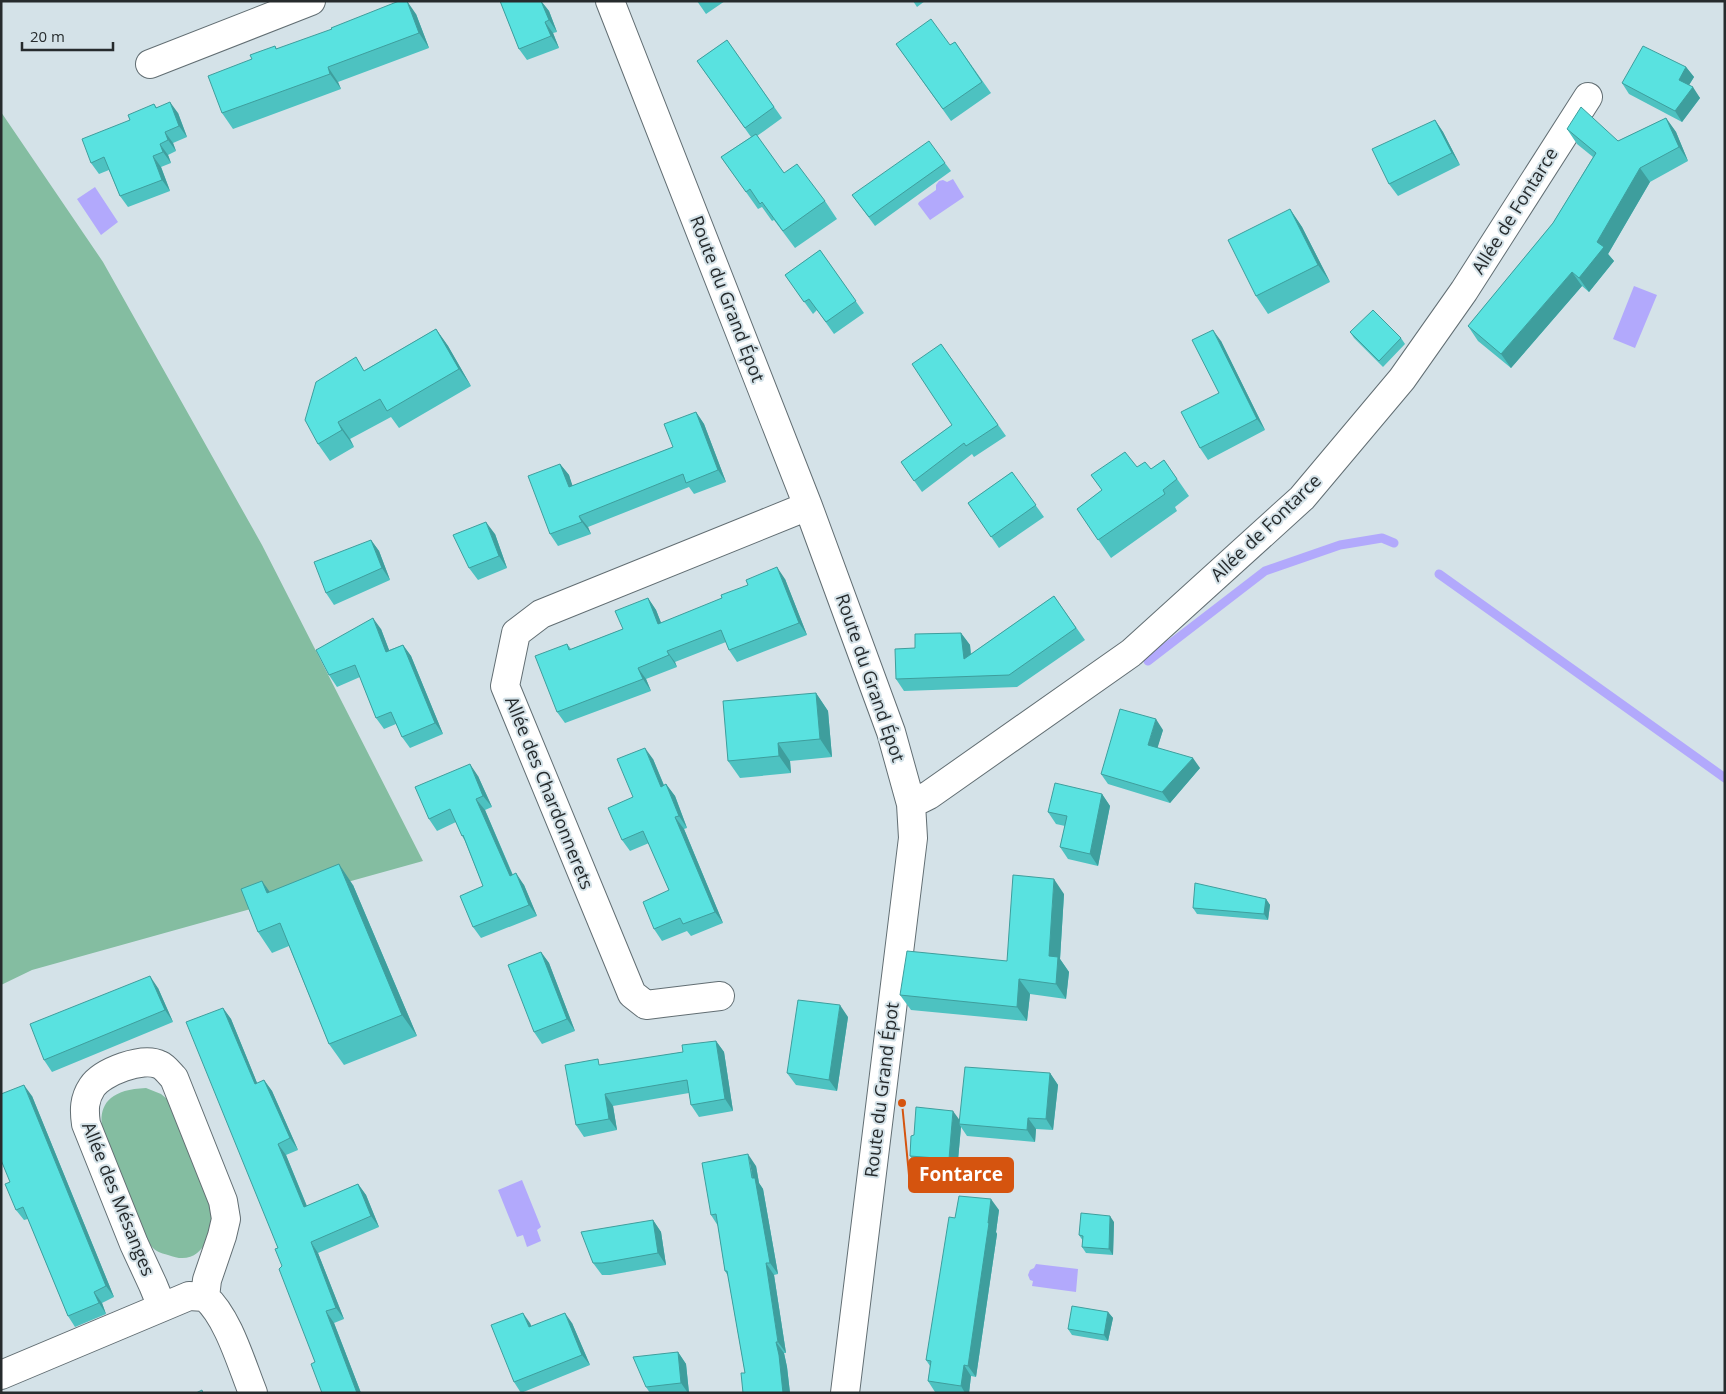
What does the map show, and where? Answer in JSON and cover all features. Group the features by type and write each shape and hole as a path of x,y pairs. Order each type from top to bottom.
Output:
{"street":[{"path":"150,64 311,1"},
{"name":"Route du Grand Épot","path":"610,1 808,506 891,732 911,804 913,838 845,1393"},
{"name":"Allée de Fontarce","path":"911,804 929,795 1132,653 1302,498 1402,379 1464,291 1588,97"},
{"name":"Allée des Chardonnerets","path":"720,996 646,1005 632,994 505,686 516,633 540,614 808,506"},
{"name":"Allée des Mésanges","path":"162,1307 130,1235 86,1124 84,1109 87,1096 93,1085 117,1070 138,1062 150,1061 162,1065 174,1078 224,1201 226,1219 207,1280 205,1297"},
{"path":"1,1375 189,1296 205,1297 215,1306 225,1324 253,1393"}],"green space":[{"path":"1,112 103,262 262,545 423,861 32,970 1,985"},
{"path":"146,1088 161,1094 172,1103 214,1205 209,1236 198,1252 190,1257 180,1258 159,1252 145,1238 105,1141 102,1125 103,1111 109,1100 123,1092"}],"shaded area":[{"path":"953,179 964,197 930,220 918,204 919,202 936,190 936,185 939,181 947,182"},
{"path":"95,187 118,222 101,235 77,199"},
{"path":"1634,286 1657,295 1635,348 1613,339"},
{"path":"522,1180 541,1227 537,1230 541,1241 527,1247 523,1235 517,1237 498,1190"},
{"path":"1036,1264 1078,1269 1076,1292 1032,1286 1033,1281 1030,1280 1028,1275"}],"building":[{"path":"399,1 407,1 419,33 328,67 330,74 222,113 208,76 252,59 250,55 275,46 276,49 332,29"},
{"path":"500,1 541,1 549,20 545,22 551,36 519,49"},
{"path":"931,19 950,45 955,42 982,82 943,109 896,44"},
{"path":"727,40 774,107 745,128 697,61"},
{"path":"1643,46 1686,67 1679,80 1693,87 1675,111 1622,83"},
{"path":"170,102 179,126 165,132 168,140 160,144 163,152 153,156 162,180 120,196 104,157 91,163 82,139 130,120 128,115 154,104 156,108"},
{"path":"1581,107 1618,141 1666,118 1679,147 1640,168 1597,242 1604,247 1579,278 1572,272 1501,354 1468,326 1553,223 1596,153 1567,129"},
{"path":"1435,120 1452,153 1389,184 1372,149"},
{"path":"756,134 784,173 797,164 825,201 783,231 750,189 746,192 721,157"},
{"path":"929,141 945,163 869,217 852,195"},
{"path":"1290,209 1318,265 1256,296 1228,240"},
{"path":"820,250 856,301 826,322 809,299 804,302 785,275"},
{"path":"1373,310 1401,338 1379,361 1350,332"},
{"path":"436,329 459,369 387,411 380,399 338,422 342,430 318,444 305,420 316,382 356,357 364,371"},
{"path":"1213,330 1257,419 1200,448 1181,412 1219,393 1192,340"},
{"path":"941,344 998,425 966,446 964,443 914,481 901,462 952,425 912,364"},
{"path":"696,412 718,470 686,483 683,474 579,516 582,522 550,534 528,476 560,464 569,487 673,447 664,424"},
{"path":"1125,452 1137,467 1145,462 1151,469 1164,460 1177,479 1163,490 1165,494 1098,540 1077,509 1102,490 1091,475"},
{"path":"1012,472 1036,505 991,537 968,503"},
{"path":"486,522 499,556 469,568 453,535"},
{"path":"371,540 382,568 326,593 314,562"},
{"path":"777,567 799,623 729,650 721,630 667,651 669,655 638,668 643,679 557,712 535,656 567,644 569,650 623,629 615,611 648,598 658,624 722,598 721,595 748,585 746,580"},
{"path":"1054,596 1076,628 1009,675 896,679 895,649 915,648 915,634 961,633 964,659"},
{"path":"373,618 386,652 403,645 435,723 402,737 391,712 376,718 355,665 329,675 316,650"},
{"path":"816,693 820,739 778,743 779,756 728,761 723,701"},
{"path":"1120,709 1156,719 1148,745 1193,758 1162,792 1101,774"},
{"path":"645,748 661,787 666,784 679,816 675,817 715,912 683,924 680,918 654,929 643,902 669,890 643,831 622,840 608,808 633,797 617,759"},
{"path":"470,764 483,796 476,799 510,876 516,873 529,905 473,927 460,896 483,886 463,835 450,809 429,819 415,787"},
{"path":"1055,783 1102,794 1090,854 1060,847 1067,816 1048,812"},
{"path":"339,864 402,1015 329,1044 280,923 258,932 241,889 262,881 267,893"},
{"path":"1013,875 1054,879 1049,956 1058,957 1056,984 1019,979 1017,1007 900,995 907,951 1007,961"},
{"path":"1195,883 1266,899 1264,914 1193,908"},
{"path":"541,952 567,1019 534,1032 508,965"},
{"path":"150,976 165,1010 44,1060 30,1024"},
{"path":"798,1000 840,1005 829,1080 787,1073"},
{"path":"223,1008 255,1084 264,1080 290,1138 278,1144 304,1207 358,1184 371,1216 311,1242 336,1308 326,1311 357,1393 322,1393 311,1364 315,1362 279,1269 282,1266 275,1249 278,1248 186,1022"},
{"path":"716,1041 725,1099 691,1105 687,1080 605,1094 609,1119 576,1125 565,1065 598,1059 599,1065 683,1052 682,1045"},
{"path":"965,1067 1050,1073 1046,1119 1028,1118 1027,1130 959,1124"},
{"path":"24,1085 106,1286 94,1292 99,1303 68,1316 23,1207 16,1210 5,1184 10,1182 1,1160 1,1094"},
{"path":"916,1107 953,1111 949,1159 910,1156"},
{"path":"748,1154 752,1178 755,1178 770,1263 766,1263 778,1342 776,1342 783,1393 743,1393 741,1373 745,1373 727,1271 725,1271 716,1214 711,1215 702,1163"},
{"path":"959,1196 991,1199 968,1366 964,1365 961,1386 928,1381 931,1361 926,1360 949,1217 955,1218"},
{"path":"1081,1213 1110,1216 1109,1249 1082,1247 1083,1236 1079,1235"},
{"path":"653,1220 658,1253 593,1263 581,1232"},
{"path":"1072,1306 1108,1312 1104,1335 1068,1329"},
{"path":"523,1313 529,1327 565,1313 582,1355 514,1382 491,1325"},
{"path":"678,1352 681,1383 646,1387 633,1357"}],"waterway":[{"path":"1148,661 1265,571 1340,545 1382,538 1394,543"},
{"path":"1439,574 1725,778"}],"place":[{"name":"Fontarce","path":"902,1103"}]}
